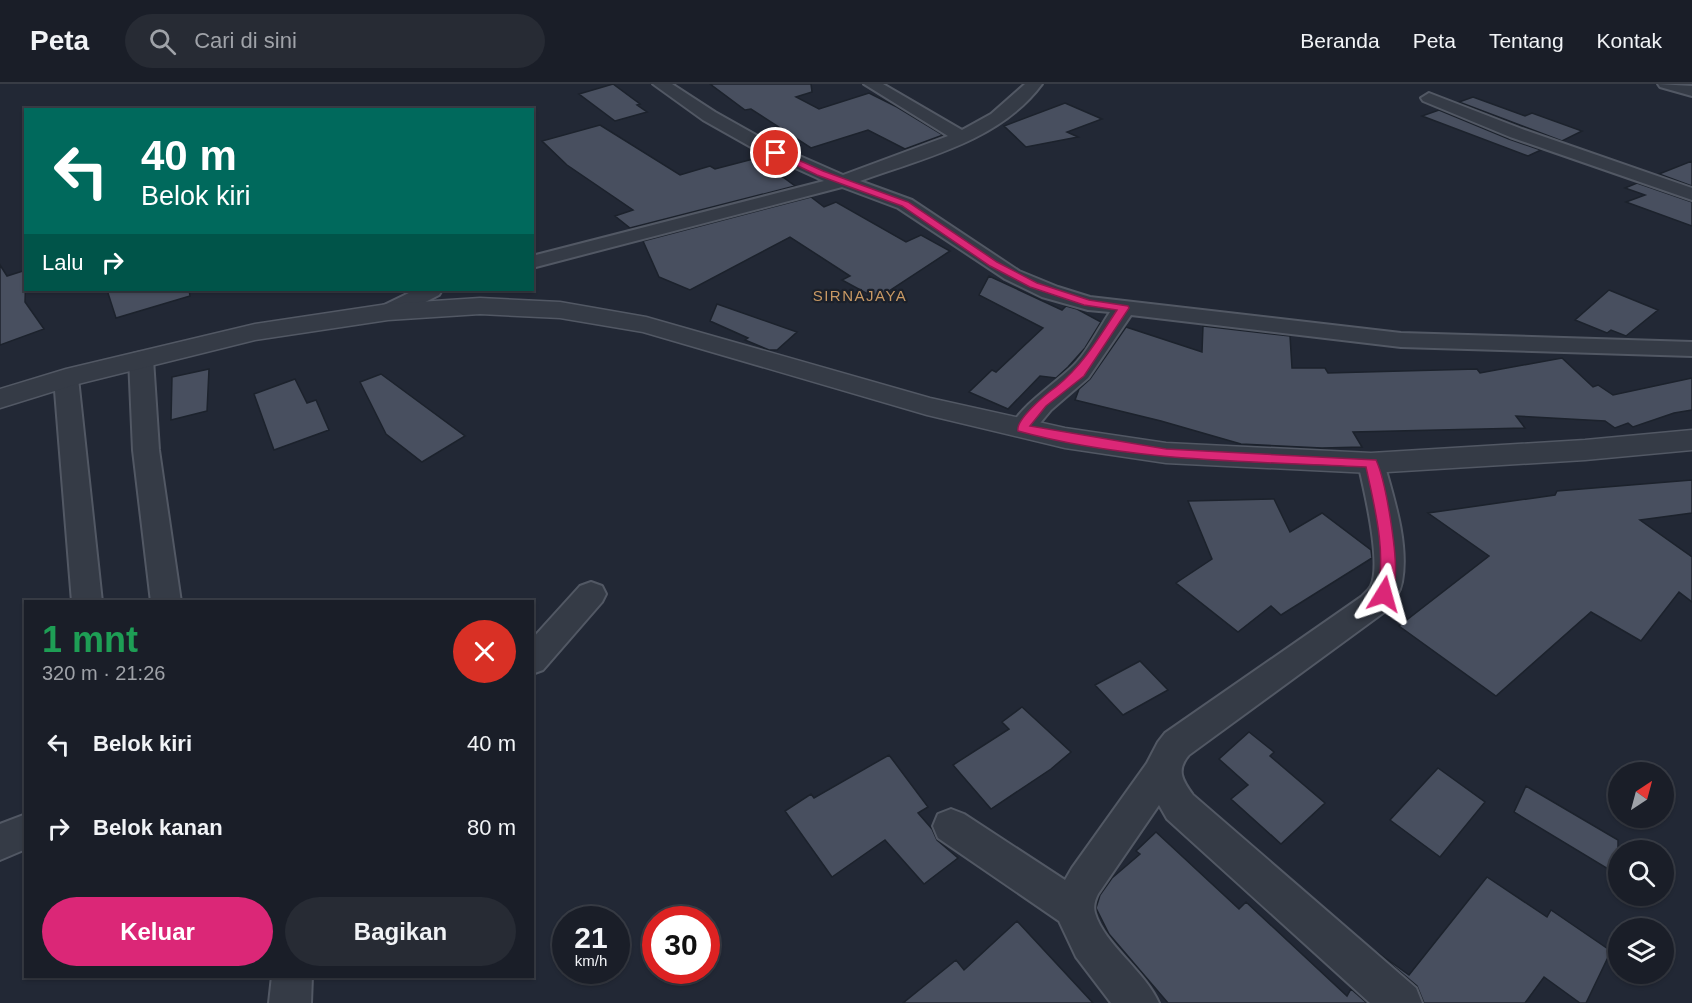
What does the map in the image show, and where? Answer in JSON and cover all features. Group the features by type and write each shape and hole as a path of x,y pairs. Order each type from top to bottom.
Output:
{"street":[{"path":"661,84 709,116 764,147 802,166 905,204 993,264 1033,285 1079,301 1401,340 1692,349"},
{"path":"872,84 962,137"},
{"path":"534,261 844,181 962,137 997,118 1034,84"},
{"path":"1666,84 1692,91"},
{"path":"1429,98 1516,133 1692,194"},
{"path":"388,312 429,291"},
{"path":"0,399 66,378 255,332 388,312 480,306 560,310 610,318 675,332 927,406 1077,440 1166,453 1371,463 1585,450 1692,440"},
{"path":"1022,428 1042,404 1080,374 1124,308"},
{"path":"141,359 146,450 166,600"},
{"path":"66,378 87,600"},
{"path":"1138,1003 1084,933 1075,909 1078,893 1084,880 1161,771 1166,755 1177,744 1372,605 1384,594 1388,581 1388,567 1381,506 1371,463"},
{"path":"534,659 591,594"},
{"path":"1161,771 1168,790 1180,807 1401,1003"},
{"path":"951,826 1075,909"},
{"path":"0,842 24,832"},
{"path":"290,1003 292,978"}],"building":[{"path":"613,84 647,112 615,121 579,94"},
{"path":"710,84 811,84 812,92 796,97 819,109 869,93 943,135 905,149 868,130 811,148 751,109 745,110"},
{"path":"1473,97 1525,116 1532,113 1582,131 1562,141 1459,102"},
{"path":"1065,103 1102,119 1067,132 1078,137 1026,147 1004,126"},
{"path":"1439,110 1541,150 1528,156 1422,116"},
{"path":"600,125 680,175 710,166 715,169 757,158 795,186 630,228 615,216 633,210 567,165 542,141"},
{"path":"1692,161 1692,186 1659,174"},
{"path":"1637,183 1692,202 1692,226 1626,202 1645,195 1625,188"},
{"path":"811,197 824,207 836,202 906,242 921,235 950,251 877,299 842,280 850,276 790,237 690,290 659,277 643,241"},
{"path":"0,265 7,276 24,271 25,302 44,329 0,345"},
{"path":"989,276 1062,310 1066,306 1077,309 1101,322 1085,348 1068,367 1056,378 1040,376 1008,409 969,392 992,370 996,372 1043,328 979,295"},
{"path":"1609,290 1658,310 1626,336 1611,330 1607,333 1575,320"},
{"path":"107,291 189,291 190,296 116,318"},
{"path":"717,304 797,332 777,350 769,350 710,321"},
{"path":"1203,326 1290,336 1292,368 1325,368 1328,373 1477,369 1480,373 1562,358 1593,387 1598,385 1613,395 1692,378 1692,410 1674,413 1633,427 1628,423 1615,428 1605,421 1516,416 1525,428 1353,432 1362,447 1322,448 1241,444 1075,400 1079,389 1090,379 1126,327 1202,352"},
{"path":"209,369 207,411 171,420 172,377"},
{"path":"381,374 465,436 422,462 386,434 360,382"},
{"path":"295,379 307,403 316,400 329,430 274,450 254,394"},
{"path":"1692,480 1692,513 1640,520 1692,557 1692,602 1679,592 1641,641 1591,612 1496,696 1399,626 1489,556 1428,513 1555,495 1557,491"},
{"path":"1274,499 1290,532 1322,513 1371,550 1372,558 1281,615 1271,606 1238,632 1176,583 1212,559 1188,501"},
{"path":"1140,661 1168,690 1123,715 1095,685"},
{"path":"1022,707 1071,752 1051,769 991,809 953,765 1009,729 1002,722"},
{"path":"1249,732 1274,752 1270,756 1325,803 1281,844 1231,799 1248,785 1219,759"},
{"path":"889,755 928,807 918,813 932,829 937,840 958,858 924,884 885,840 832,877 785,811 811,794 814,798"},
{"path":"1438,768 1485,802 1440,857 1390,820"},
{"path":"1526,786 1618,840 1608,840 1608,869 1514,812"},
{"path":"1156,832 1239,909 1246,902 1347,996 1351,989 1367,1003 1168,1003 1109,934 1096,908 1100,895 1112,878 1140,854 1136,851"},
{"path":"1487,877 1547,917 1551,910 1608,949 1608,957 1586,1003 1580,1003 1544,977 1525,1003 1424,1003 1417,986 1377,952 1409,975"},
{"path":"1017,921 1093,1003 903,1003 956,960 964,970"}],"district":[{"name":"SIRNAJAYA","path":"860,295"}],"route":[{"path":"776,153 802,166 905,204 920,212 993,264 1033,285 1071,299 1124,308 1080,374 1042,404 1022,428 1065,438 1166,453 1371,463 1381,506 1388,567 1388,581 1384,594"}]}
